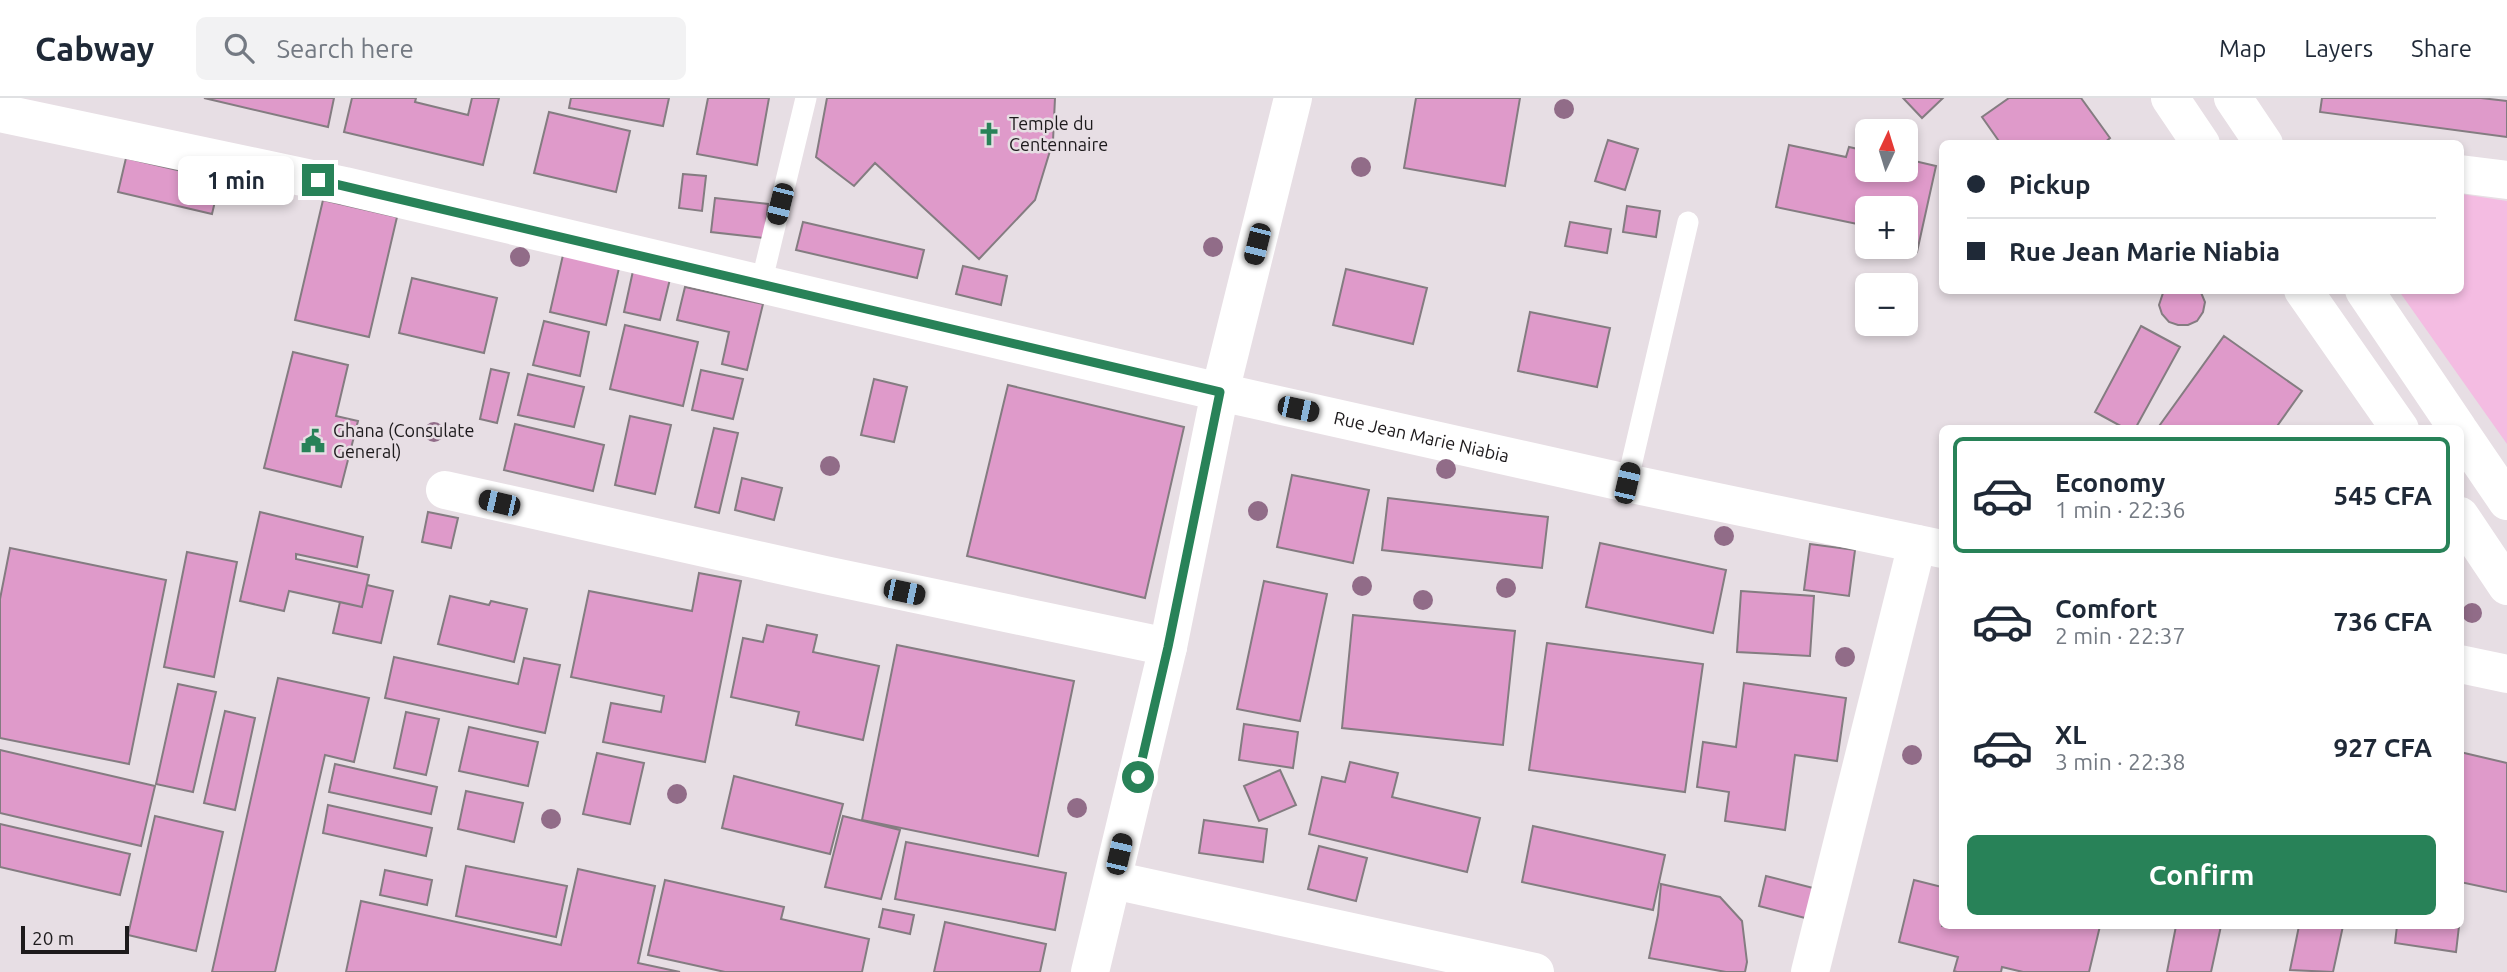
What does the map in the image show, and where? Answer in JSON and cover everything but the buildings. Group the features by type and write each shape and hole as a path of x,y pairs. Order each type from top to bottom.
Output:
{"street":[{"path":"1090,972 1168,647 1220,392 1293,98"},
{"path":"2170,98 2198,140"},
{"path":"2232,98 2261,140"},
{"name":"Rue Jean Marie Niabia","path":"0,113 345,186 1220,392 1627,483 1930,546"},
{"path":"2464,175 2507,180"},
{"path":"2306,294 2397,425"},
{"path":"2367,294 2456,425"},
{"path":"2464,437 2507,501"},
{"path":"445,491 1168,647"},
{"path":"2464,522 2507,586"},
{"path":"1810,972 1930,546"},
{"path":"2464,665 2507,674"},
{"path":"1113,880 1535,972"}],"lane":[{"path":"761,284 806,98"},
{"path":"1627,483 1688,222"}],"shaded area":[{"path":"2464,194 2507,201 2507,444 2401,294 2464,294"}],"place":[{"name":"Temple du Centennaire","path":"989,134"},
{"name":"Ghana (Consulate General)","path":"313,441"}],"route":[{"path":"318,180 1220,392 1168,647 1138,777"}]}
